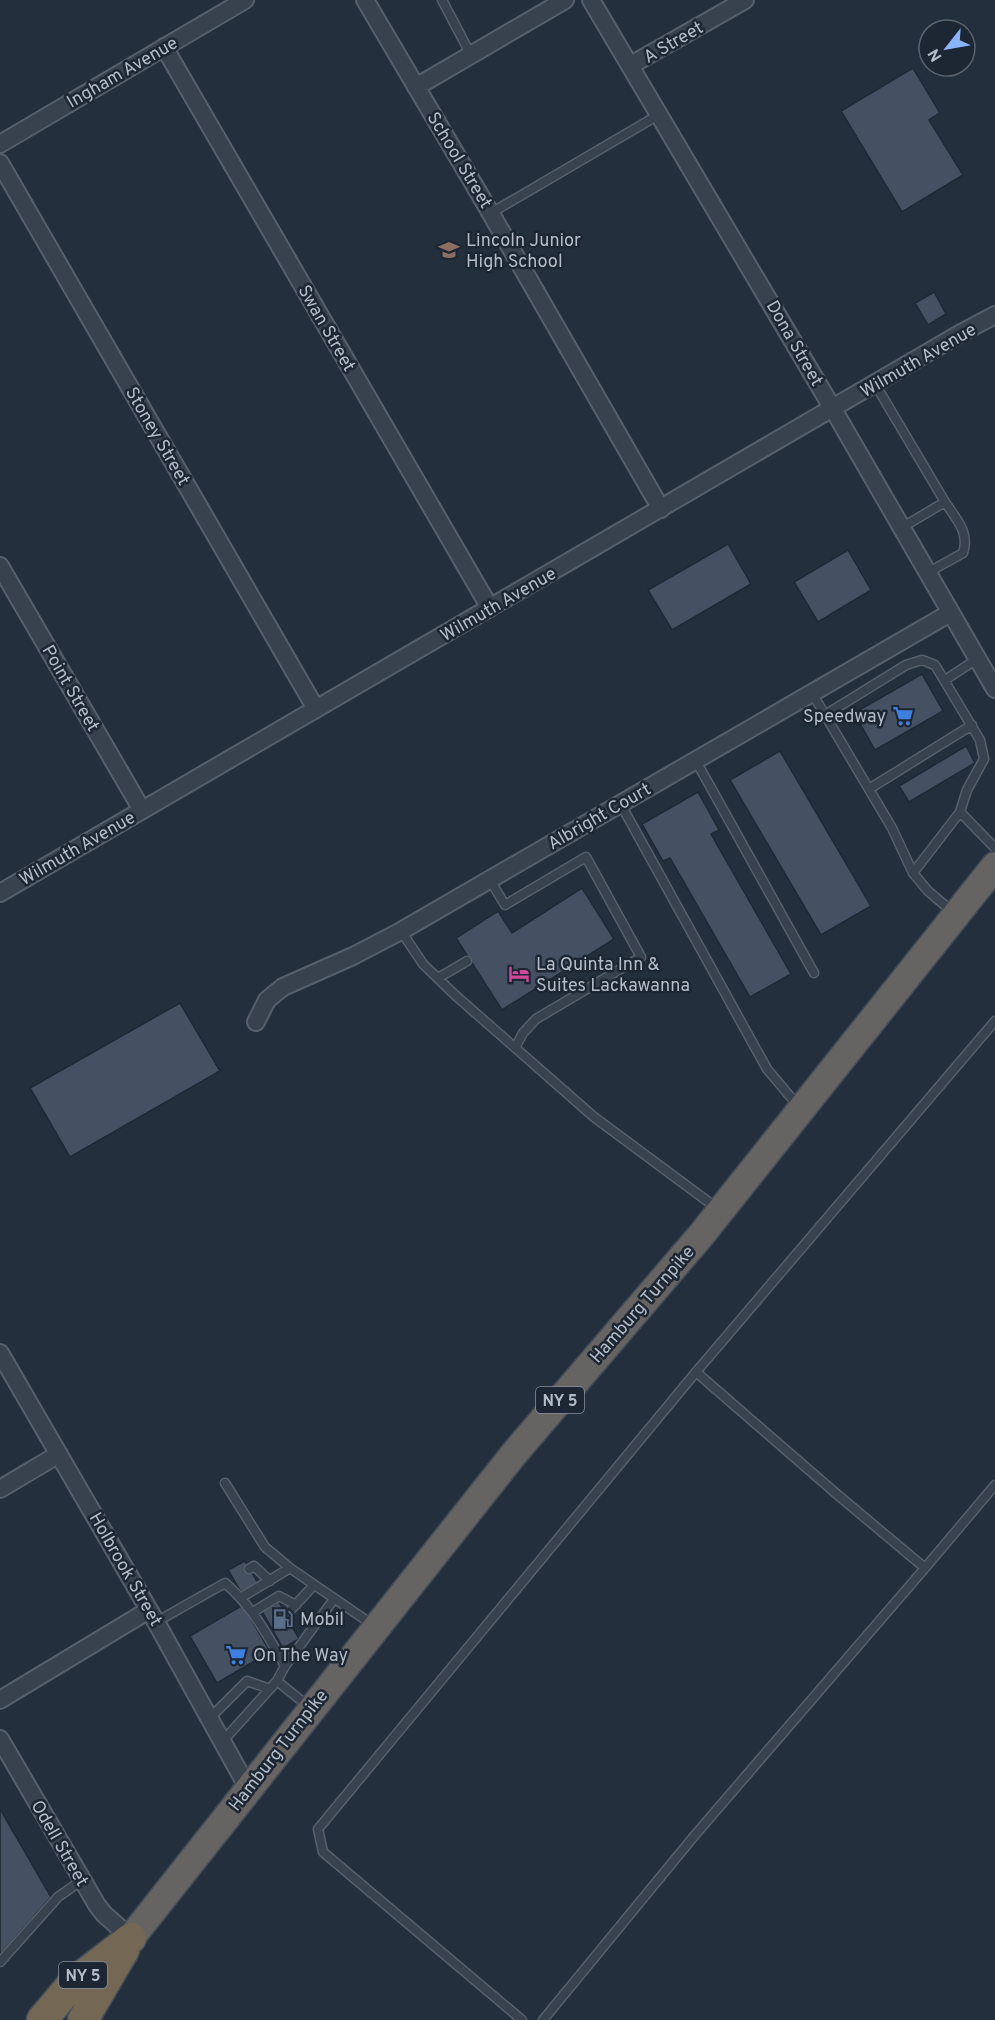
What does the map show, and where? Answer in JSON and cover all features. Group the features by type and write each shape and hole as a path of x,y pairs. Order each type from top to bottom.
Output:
{"highway":[{"name":"Hamburg Turnpike","path":"131,1938 513,1455 721,1210 995,866"},
{"name":"NY 5","path":"42,2020 74,1982 131,1938"},
{"name":"NY 5","path":"83,2020 131,1938"}],"street":[{"name":"Ingham Avenue","path":"0,144 245,0"},
{"name":"School Street","path":"365,0 662,509"},
{"path":"416,87 565,0"},
{"name":"Dona Street","path":"591,0 833,409 995,689"},
{"name":"A Street","path":"631,65 745,0"},
{"name":"Swan Street","path":"164,47 490,608"},
{"name":"Stoney Street","path":"0,163 316,709"},
{"name":"Wilmuth Avenue","path":"0,893 995,315"},
{"name":"Point Street","path":"0,566 142,810"},
{"name":"Albright Court","path":"256,1022 267,1000 283,987 353,956 401,931 950,614"},
{"name":"Holbrook Street","path":"0,1353 153,1616 248,1788"},
{"path":"0,1489 59,1454"},
{"path":"0,1700 153,1616"},
{"name":"Odell Street","path":"0,1739 104,1914 131,1938"}],"lane":[{"path":"442,0 471,55"},
{"path":"491,213 660,114"},
{"path":"875,384 964,532 967,543 963,553 927,573"},
{"path":"901,528 945,502"},
{"path":"945,680 977,658"},
{"path":"825,715 906,666 922,660 934,665 972,725 980,740 984,759 967,790 960,812 912,873"},
{"path":"812,693 892,828 912,873 928,891 957,916"},
{"path":"869,789 972,725"},
{"path":"696,761 814,973"},
{"path":"620,803 767,1069 801,1110"},
{"path":"960,812 995,848"},
{"path":"490,880 505,905 586,857 640,957 536,1019 515,1048"},
{"path":"401,931 423,964 594,1117 721,1210"},
{"path":"438,978 467,961"},
{"path":"522,2020 324,1852 318,1829 696,1372 995,1021"},
{"path":"696,1372 925,1568"},
{"path":"225,1482 265,1547 290,1568 376,1627"},
{"path":"543,2020 695,1835 995,1485"},
{"path":"249,1569 254,1566 270,1581"},
{"path":"242,1597 290,1568"},
{"path":"153,1616 229,1580 270,1632 285,1666"},
{"path":"286,1616 315,1585"},
{"path":"252,1612 279,1596 296,1605"},
{"path":"223,1741 277,1681 285,1666 334,1599"},
{"path":"210,1718 247,1681 270,1689"},
{"path":"277,1681 311,1709"},
{"path":"0,1962 58,1897 82,1880"}],"building":[{"path":"913,68 940,113 929,120 963,175 902,212 841,111"},
{"path":"934,292 946,314 928,325 915,303"},
{"path":"728,544 751,584 672,630 648,590"},
{"path":"848,550 871,590 818,622 794,582"},
{"path":"922,674 943,711 875,750 854,713"},
{"path":"966,746 975,763 909,802 899,786"},
{"path":"780,751 871,906 821,935 730,780"},
{"path":"698,792 719,830 711,834 791,974 750,997 670,858 663,861 642,824"},
{"name":"La Quinta Inn & Suites Lackawanna","path":"582,888 614,939 502,1010 456,938 498,911 512,933"},
{"path":"180,1003 220,1071 70,1157 30,1088"},
{"path":"245,1561 258,1583 241,1592 228,1570"},
{"path":"279,1602 299,1639 283,1648 262,1611"},
{"path":"243,1605 270,1652 217,1683 190,1636"},
{"path":"0,1809 51,1897 0,1955"}],"place":[{"name":"Lincoln Junior High School","path":"449,250"},
{"name":"Speedway","path":"903,716"},
{"name":"La Quinta Inn & Suites Lackawanna","path":"519,974"},
{"name":"Mobil","path":"283,1619"},
{"name":"On The Way","path":"236,1655"}]}
